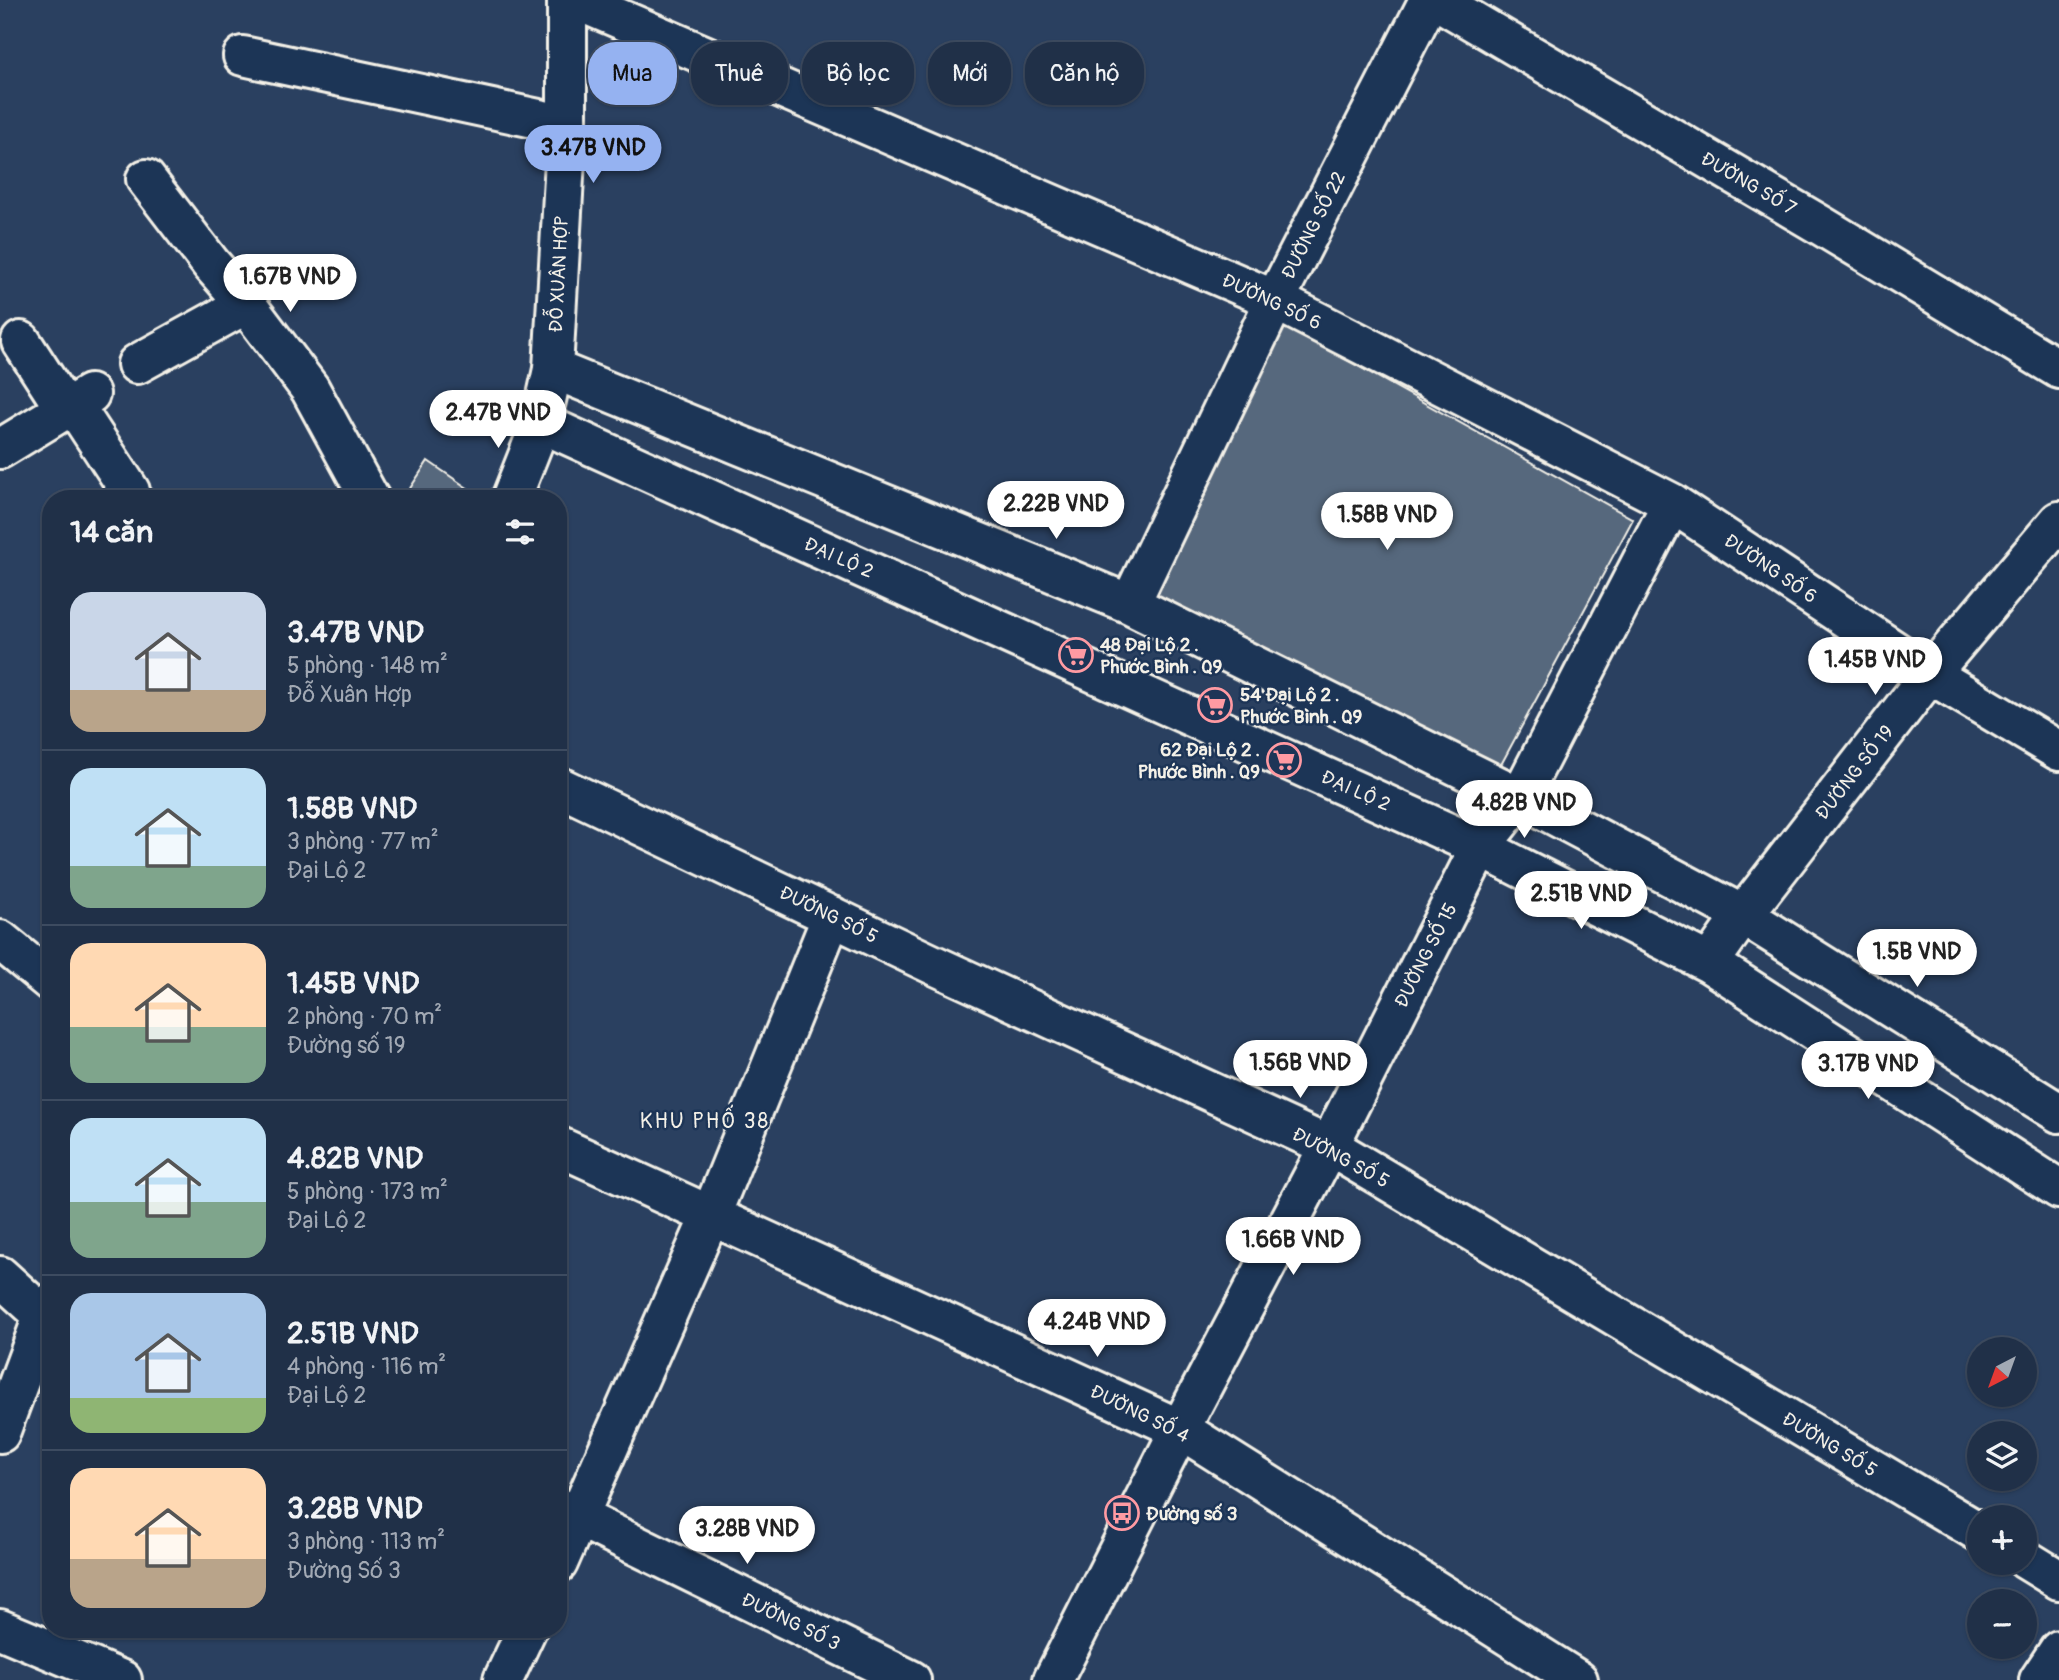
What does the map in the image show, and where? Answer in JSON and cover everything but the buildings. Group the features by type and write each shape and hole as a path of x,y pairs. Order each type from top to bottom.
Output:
{"street":[{"name":"ĐỖ XUÂN HỢP","path":"514,490 541,423 553,369 567,125 567,0"},
{"name":"ĐƯỜNG SỐ 6","path":"576,0 1275,300 1672,503 1930,674"},
{"name":"ĐƯỜNG SỐ 22","path":"1130,604 1275,300 1429,0"},
{"name":"ĐƯỜNG SỐ 7","path":"1437,0 2059,369"},
{"path":"243,56 567,125"},
{"path":"146,179 310,389 365,490"},
{"path":"137,364 246,304"},
{"path":"21,341 76,403 129,490"},
{"path":"553,369 1130,604 1520,797 1742,915 2059,1114"},
{"path":"0,449 76,403"},
{"name":"ĐẠI LỘ 2","path":"541,423 1480,847 1709,962 2059,1189"},
{"name":"ĐƯỜNG SỐ 15","path":"1053,1680 1480,847 1520,797 1672,503"},
{"name":"ĐƯỜNG SỐ 19","path":"1709,962 1742,915 1930,674 2059,521"},
{"path":"1930,674 2059,751"},
{"name":"ĐƯỜNG SỐ 5","path":"567,790 1329,1146 1967,1525"},
{"path":"569,1512 711,1215 832,916"},
{"path":"0,940 42,975"},
{"name":"ĐƯỜNG SỐ 4","path":"567,1150 1180,1429 1578,1680"},
{"path":"0,1276 42,1314"},
{"path":"0,1297 42,1315"},
{"path":"0,1433 42,1321"},
{"name":"ĐƯỜNG SỐ 3","path":"569,1512 911,1680"},
{"path":"2037,1566 2059,1580"},
{"path":"0,1629 122,1680"},
{"path":"503,1680 523,1638"},
{"path":"2039,1680 2059,1650"}],"place":[{"name":"48 Đại Lộ 2 . Phước Bình . Q9","path":"1076,655"},
{"name":"54 Đại Lộ 2 . Phước Bình . Q9","path":"1215,705"},
{"name":"62 Đại Lộ 2 . Phước Bình . Q9","path":"1284,760"},
{"name":"Đường số 3","path":"1122,1513"}],"district":[{"name":"KHU PHỐ 38","path":"705,1121"}]}
